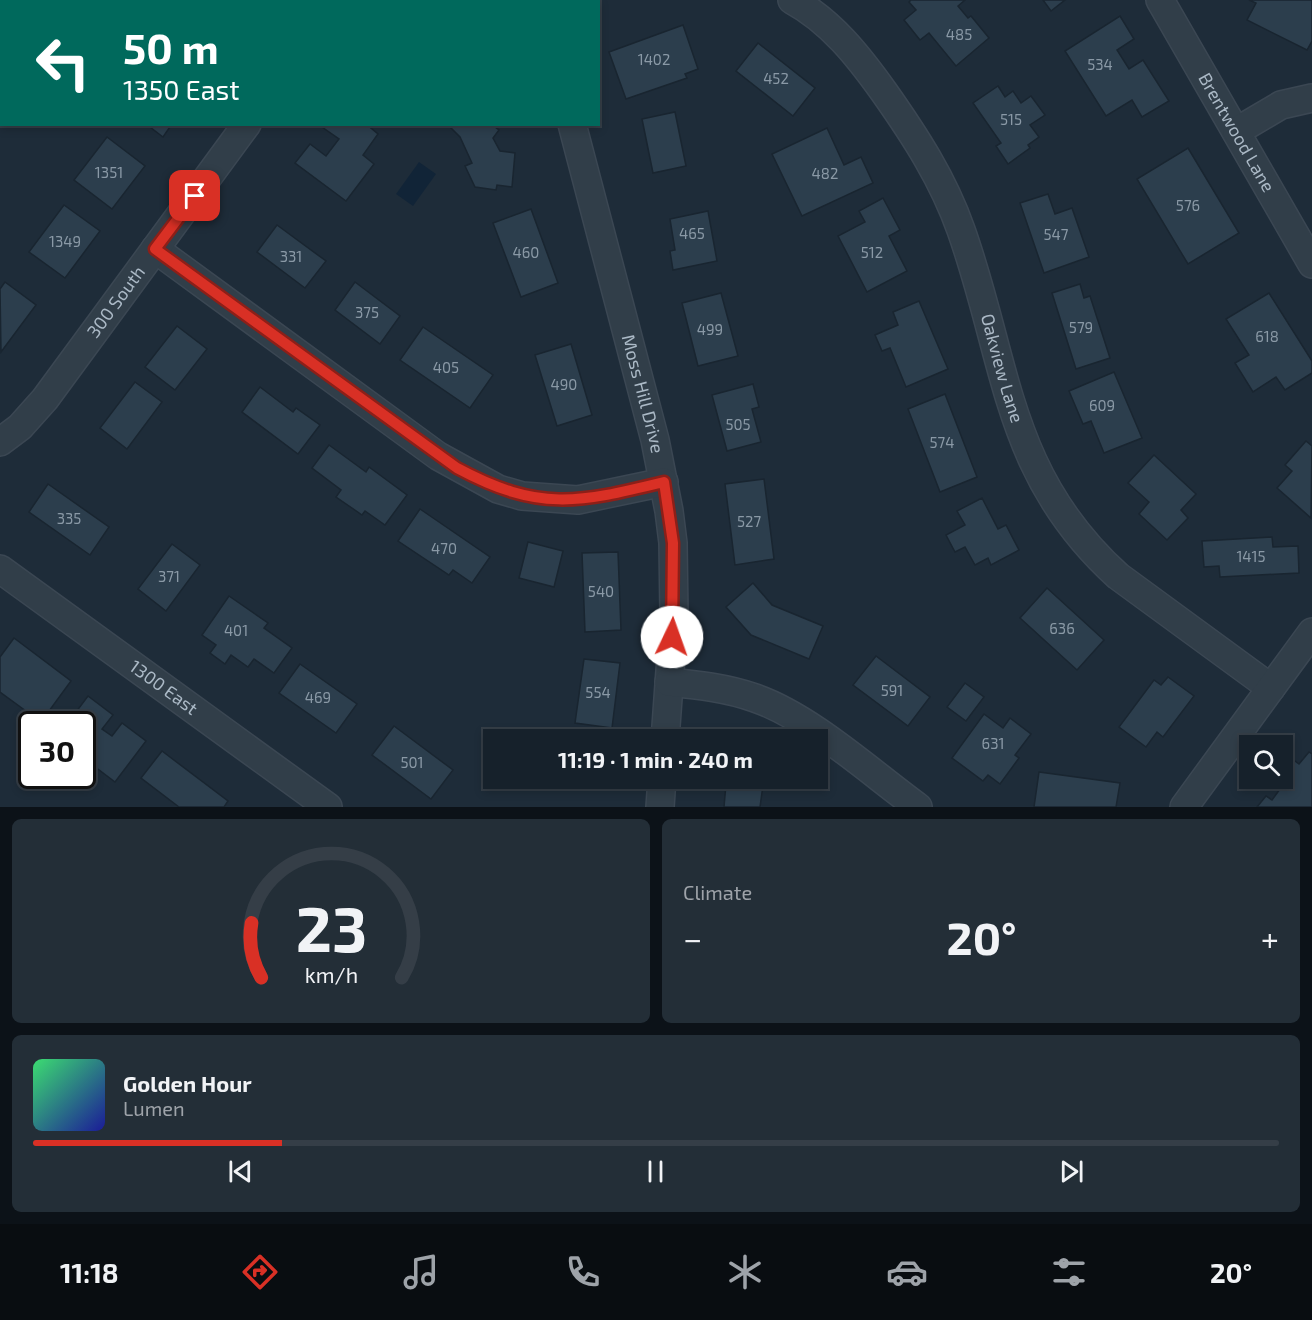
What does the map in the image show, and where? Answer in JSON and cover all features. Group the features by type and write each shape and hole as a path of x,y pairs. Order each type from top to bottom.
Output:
{"street":[{"name":"Oakview Lane","path":"792,0 814,15 851,49 915,136 940,179 962,232 1019,431 1039,477 1066,519 1092,551 1118,576 1271,688"},
{"name":"Brentwood Lane","path":"1160,0 1312,264"},
{"path":"1237,131 1281,105 1312,98"},
{"name":"300 South","path":"0,441 20,427 45,399 246,126"},
{"name":"Moss Hill Drive","path":"573,126 664,482 673,543 675,580 666,729"},
{"path":"155,249 438,456 498,489 522,496 578,500 664,482"},
{"name":"1300 East","path":"0,569 328,807"},
{"path":"1184,807 1312,632"},
{"path":"669,682 738,692 775,706 813,730 918,807"},
{"path":"660,807 661,789"}],"water":[{"path":"419,162 436,174 413,206 396,194"}],"building":[{"path":"911,0 965,0 958,6 968,18 971,16 989,38 956,66 929,33 920,40 904,20 916,10 909,2"},
{"path":"1043,0 1065,0 1051,11"},
{"path":"1249,0 1312,0 1312,41 1307,50 1247,20 1256,3"},
{"path":"1120,16 1134,39 1117,50 1129,69 1143,60 1169,101 1142,117 1132,100 1106,116 1065,51"},
{"path":"683,25 698,69 685,74 687,78 626,99 609,52"},
{"path":"758,43 815,88 793,116 736,71"},
{"path":"998,86 1005,97 1013,91 1021,103 1031,96 1045,115 1030,125 1039,137 1028,145 1030,148 1008,164 996,146 1001,143 973,103"},
{"path":"675,112 686,166 653,173 642,119"},
{"path":"149,126 171,126 163,137"},
{"path":"368,126 378,134 363,155 374,164 346,201 295,163 310,144 326,156 339,139 322,127"},
{"path":"449,126 494,126 499,130 493,138 500,151 515,153 512,187 497,185 496,190 475,187 465,166 472,163 460,137"},
{"path":"827,128 844,165 861,157 873,183 802,216 772,154"},
{"path":"107,137 145,166 112,209 74,180"},
{"path":"1188,148 1239,233 1188,264 1137,179"},
{"path":"1048,194 1055,214 1072,208 1089,257 1044,273 1020,203"},
{"path":"883,198 900,230 889,236 907,271 867,292 838,236 865,222 859,211"},
{"path":"64,205 100,231 65,278 29,252"},
{"path":"531,209 558,283 521,297 493,223"},
{"path":"708,211 717,261 673,270 670,251 675,250 670,219"},
{"path":"277,225 326,261 305,288 257,252"},
{"path":"5,282 36,305 1,352 0,289"},
{"path":"355,282 400,316 380,344 335,310"},
{"path":"1080,284 1084,298 1090,296 1110,358 1076,369 1052,293"},
{"path":"721,293 738,356 698,366 682,303"},
{"path":"1269,293 1312,361 1312,373 1285,390 1276,377 1253,392 1235,363 1249,355 1226,319"},
{"path":"919,301 948,369 906,387 890,348 882,351 875,335 898,325 893,312"},
{"path":"177,326 207,349 175,390 145,367"},
{"path":"423,327 493,375 470,408 400,360"},
{"path":"571,344 592,415 557,426 535,355"},
{"path":"1114,372 1142,438 1104,453 1091,421 1083,424 1069,391"},
{"path":"135,382 162,402 127,449 100,428"},
{"path":"753,384 759,407 752,409 761,442 727,451 712,395"},
{"path":"260,387 293,412 296,408 320,425 298,454 242,412"},
{"path":"945,394 977,477 940,492 908,409"},
{"path":"1306,441 1312,446 1311,518 1277,488 1292,471 1285,465"},
{"path":"329,445 366,472 369,467 407,495 385,525 365,511 362,515 336,497 341,490 312,468"},
{"path":"1154,455 1196,494 1181,510 1188,518 1167,540 1139,514 1149,502 1128,483"},
{"path":"764,479 774,559 735,565 725,484"},
{"path":"48,484 109,527 90,555 29,512"},
{"path":"982,498 998,529 1006,525 1019,550 991,565 988,558 975,565 965,547 955,552 946,535 965,525 957,511"},
{"path":"420,509 490,557 472,583 453,570 449,575 398,541"},
{"path":"1272,537 1273,547 1298,546 1299,573 1220,577 1219,566 1204,567 1202,541"},
{"path":"528,542 563,551 554,587 519,578"},
{"path":"172,544 200,565 166,611 138,589"},
{"path":"618,552 621,630 585,632 582,553"},
{"path":"753,583 772,605 823,626 809,659 751,635 726,607"},
{"path":"1047,588 1104,640 1077,670 1020,618"},
{"path":"229,596 268,623 264,628 292,648 274,673 254,659 248,667 231,655 225,664 210,653 216,645 202,635"},
{"path":"14,638 71,681 49,711 26,711 0,692 0,657"},
{"path":"876,656 930,697 908,726 853,685"},
{"path":"584,659 620,663 612,728 575,723"},
{"path":"300,664 357,704 336,733 279,693"},
{"path":"1168,677 1194,696 1163,737 1157,732 1146,747 1119,727 1154,680 1161,685"},
{"path":"965,683 984,697 966,721 947,707"},
{"path":"88,696 113,715 102,729 112,736 122,723 146,741 115,782 96,768 96,711 77,711"},
{"path":"984,714 1003,728 1010,718 1031,734 1015,755 1019,758 1000,784 988,775 983,781 952,758"},
{"path":"394,726 453,770 431,799 372,755"},
{"path":"162,751 228,801 224,807 179,807 141,778"},
{"path":"1309,752 1312,754 1312,807 1257,807 1266,796 1272,800 1280,789 1293,789 1293,760 1299,764"},
{"path":"1039,772 1120,783 1116,807 1034,807"},
{"path":"726,789 762,789 760,807 724,807"}],"route":[{"path":"195,196 155,249 457,468 498,489 522,496 548,499 578,500 664,482 673,543 675,580 672,637"}]}
